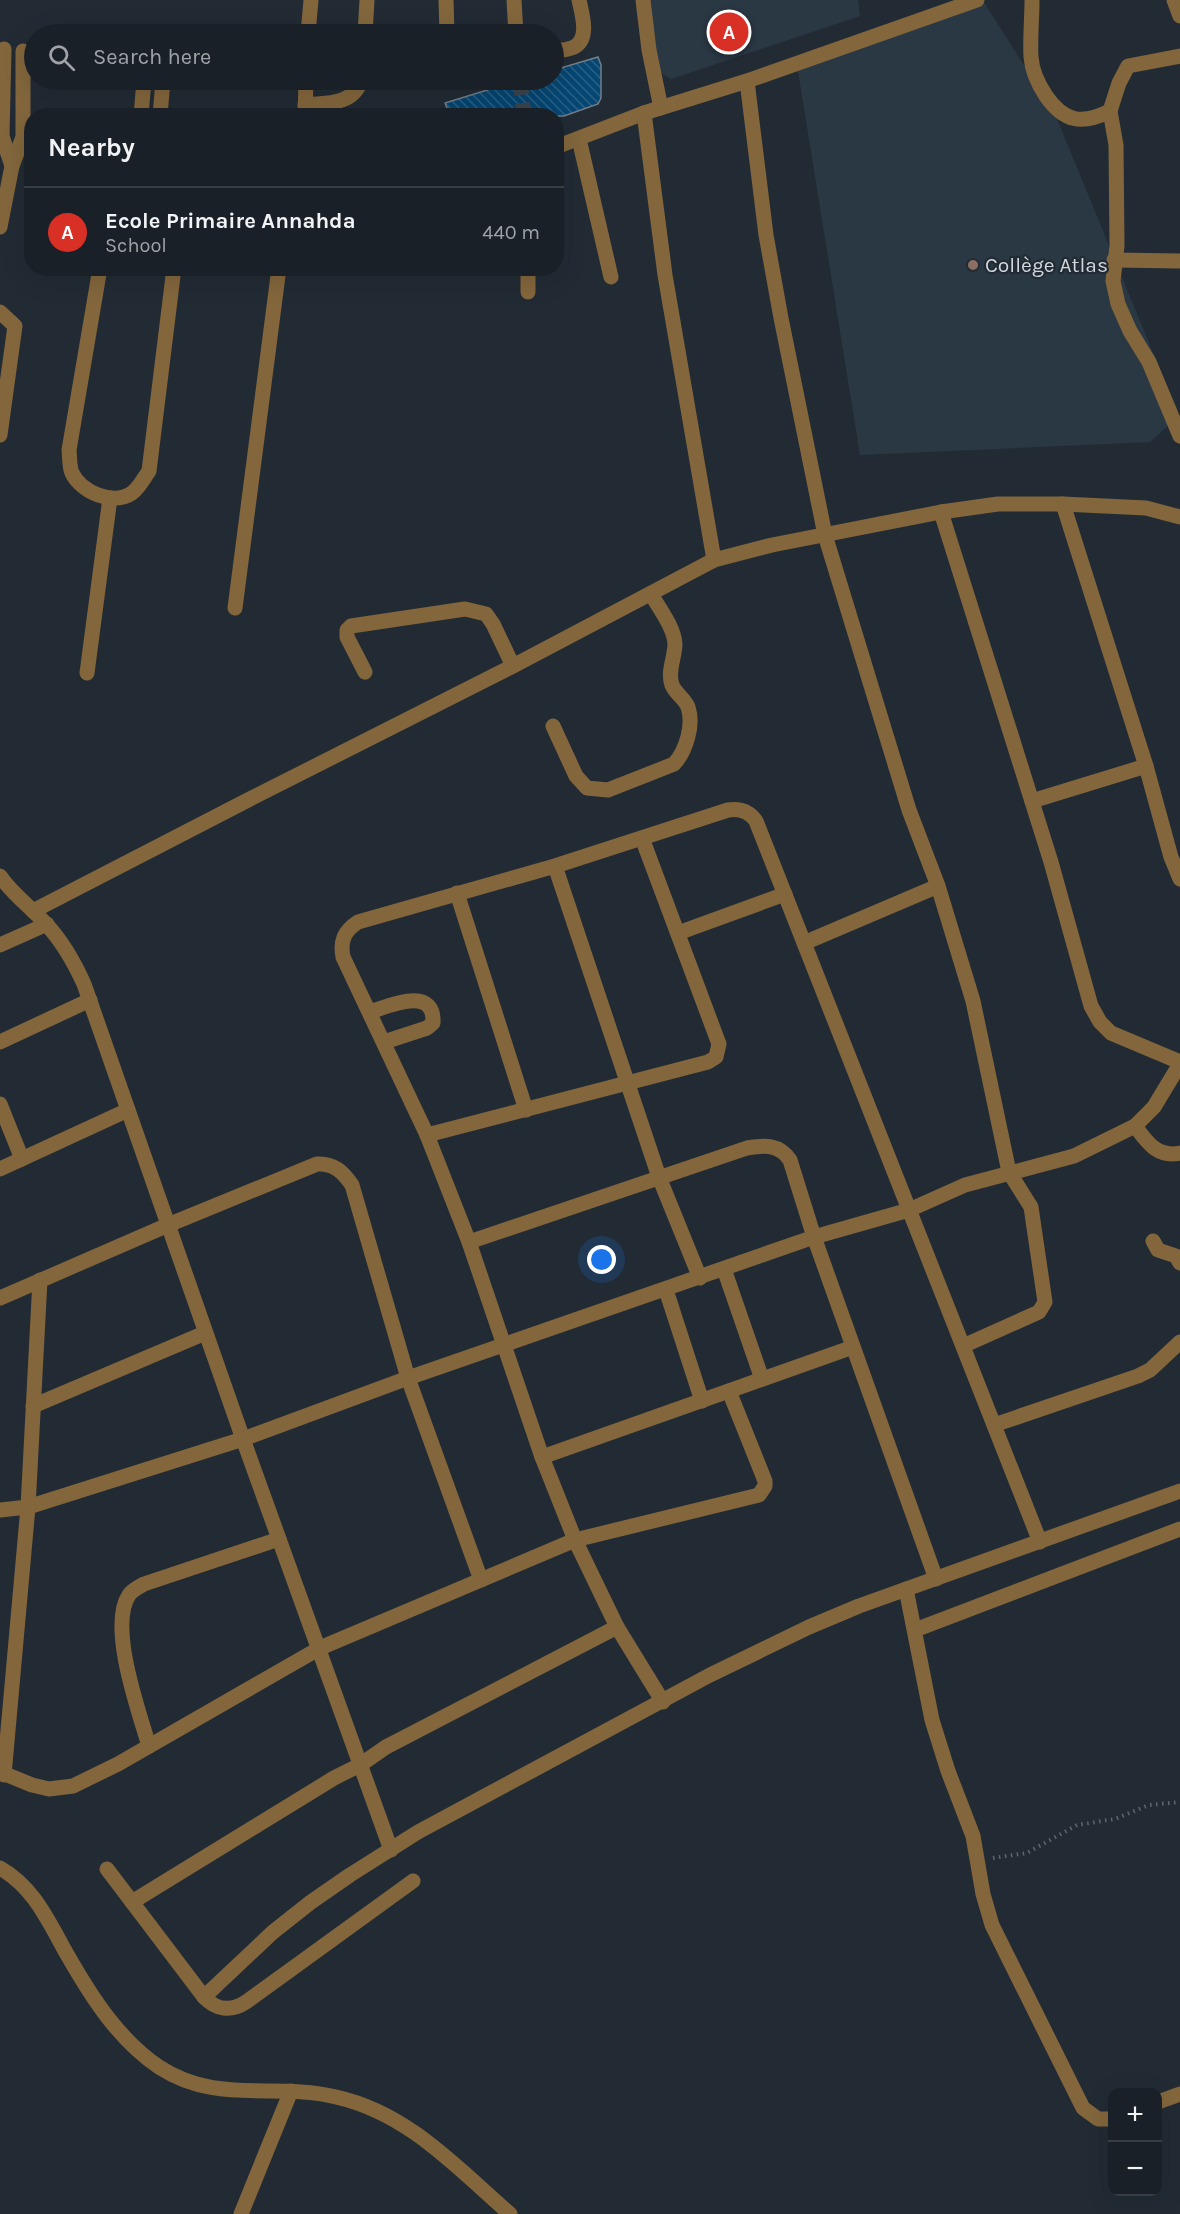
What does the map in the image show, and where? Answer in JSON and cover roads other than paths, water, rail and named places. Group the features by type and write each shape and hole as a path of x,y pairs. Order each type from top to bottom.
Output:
{"street":[{"path":"309,24 311,0"},
{"path":"366,24 367,0"},
{"path":"446,0 447,24"},
{"path":"514,0 515,24"},
{"path":"564,50 575,47 581,40 584,26 579,0"},
{"path":"643,0 649,50 661,108"},
{"path":"564,144 645,113 747,81 977,0"},
{"path":"1032,0 1031,58 1035,75 1053,106 1061,115 1073,119 1092,119 1110,111"},
{"path":"1174,0 1180,16"},
{"path":"12,166 1,135 2,48 24,50"},
{"path":"1180,56 1128,66 1119,83 1110,111 1116,145 1117,246 1113,281 1118,304 1130,331 1149,362 1180,436"},
{"path":"747,81 766,235 825,535 909,810 938,886 973,1002 1009,1172 1030,1208 1045,1302 1044,1308 1040,1312 963,1346"},
{"path":"28,90 28,108"},
{"path":"142,108 143,90"},
{"path":"161,108 162,90"},
{"path":"305,108 306,90"},
{"path":"314,108 344,101 357,90"},
{"path":"645,113 665,274 714,560"},
{"path":"1,135 24,137"},
{"path":"579,139 611,277"},
{"path":"0,227 12,166 24,143"},
{"path":"1114,260 1180,261"},
{"path":"99,276 69,450 70,470 78,483 92,492 110,498 120,498 132,493 149,471 173,276"},
{"path":"235,608 278,276"},
{"path":"528,276 528,292"},
{"path":"0,312 15,326 0,435"},
{"path":"87,673 110,498"},
{"path":"33,911 513,666 714,560 772,545 941,512 998,504 1146,508 1180,517"},
{"path":"1063,504 1146,766 1171,857 1180,879"},
{"path":"0,1510 28,1507 243,1439 408,1378 814,1237 909,1210 965,1185 1074,1156 1135,1126 1154,1107 1175,1082 1180,1063 1111,1033 1100,1022 1091,1006 1032,801 941,512"},
{"path":"553,726 576,776 586,788 608,790 674,764 681,756 689,727 688,708 671,684 671,664 675,644 672,630 651,594"},
{"path":"365,672 347,637 347,630 351,626 465,609 486,614 513,666"},
{"path":"1032,801 1146,766"},
{"path":"663,1702 617,1627 575,1540 542,1457 469,1242 427,1135 343,957 342,940 345,933 358,922 555,866 728,810 741,810 752,816 756,821 1040,1542"},
{"path":"427,1135 628,1084 708,1062 716,1057 719,1044 642,838"},
{"path":"555,866 659,1178 700,1278"},
{"path":"2,883 46,924 76,968 90,1000 243,1439 391,1850"},
{"path":"804,943 938,886"},
{"path":"458,893 526,1110"},
{"path":"678,933 784,894"},
{"path":"0,945 46,924"},
{"path":"0,1042 90,1000"},
{"path":"370,1012 414,1000 422,1002 434,1017 433,1023 427,1028 384,1042"},
{"path":"0,1104 22,1159"},
{"path":"0,1169 128,1110"},
{"path":"1135,1126 1150,1146 1158,1152 1174,1155 1180,1153"},
{"path":"469,1242 747,1148 769,1146 784,1152 789,1160 814,1237 936,1579"},
{"path":"0,1298 168,1225 317,1164 326,1163 334,1166 352,1185 408,1378 481,1580"},
{"path":"1153,1241 1158,1250 1176,1256 1180,1263"},
{"path":"724,1269 762,1379"},
{"path":"40,1280 28,1507 2,1774 49,1789 73,1786 149,1746 320,1648 575,1540 759,1495 765,1486 765,1481 729,1391"},
{"path":"666,1290 702,1401"},
{"path":"33,1406 206,1333"},
{"path":"994,1425 1138,1376 1150,1370 1180,1342"},
{"path":"542,1457 853,1347"},
{"path":"204,1997 238,1963 283,1924 342,1880 418,1832 710,1675 789,1636 859,1606 1180,1491"},
{"path":"915,1630 1180,1529"},
{"path":"149,1746 130,1682 122,1632 123,1609 130,1593 144,1584 279,1539"},
{"path":"906,1589 939,1746 966,1815 992,1925 1083,2108 1098,2119 1108,2119"},
{"path":"132,1902 334,1778 360,1765 386,1747 617,1627"},
{"path":"0,1868 22,1884 37,1901 69,1958 100,2006 118,2031 146,2058 179,2078 216,2089 254,2092 291,2091 336,2097 360,2104 407,2126 434,2146 510,2214"},
{"path":"107,1869 209,2003 224,2009 240,2007 413,1881"},
{"path":"241,2214 291,2091"},
{"path":"1162,2101 1180,2094"}],"tunnel":[{"path":"521,90 523,108"}],"place":[{"name":"Ecole Primaire Annahda","path":"729,32"},
{"name":"Collège Atlas","path":"973,265"}]}
